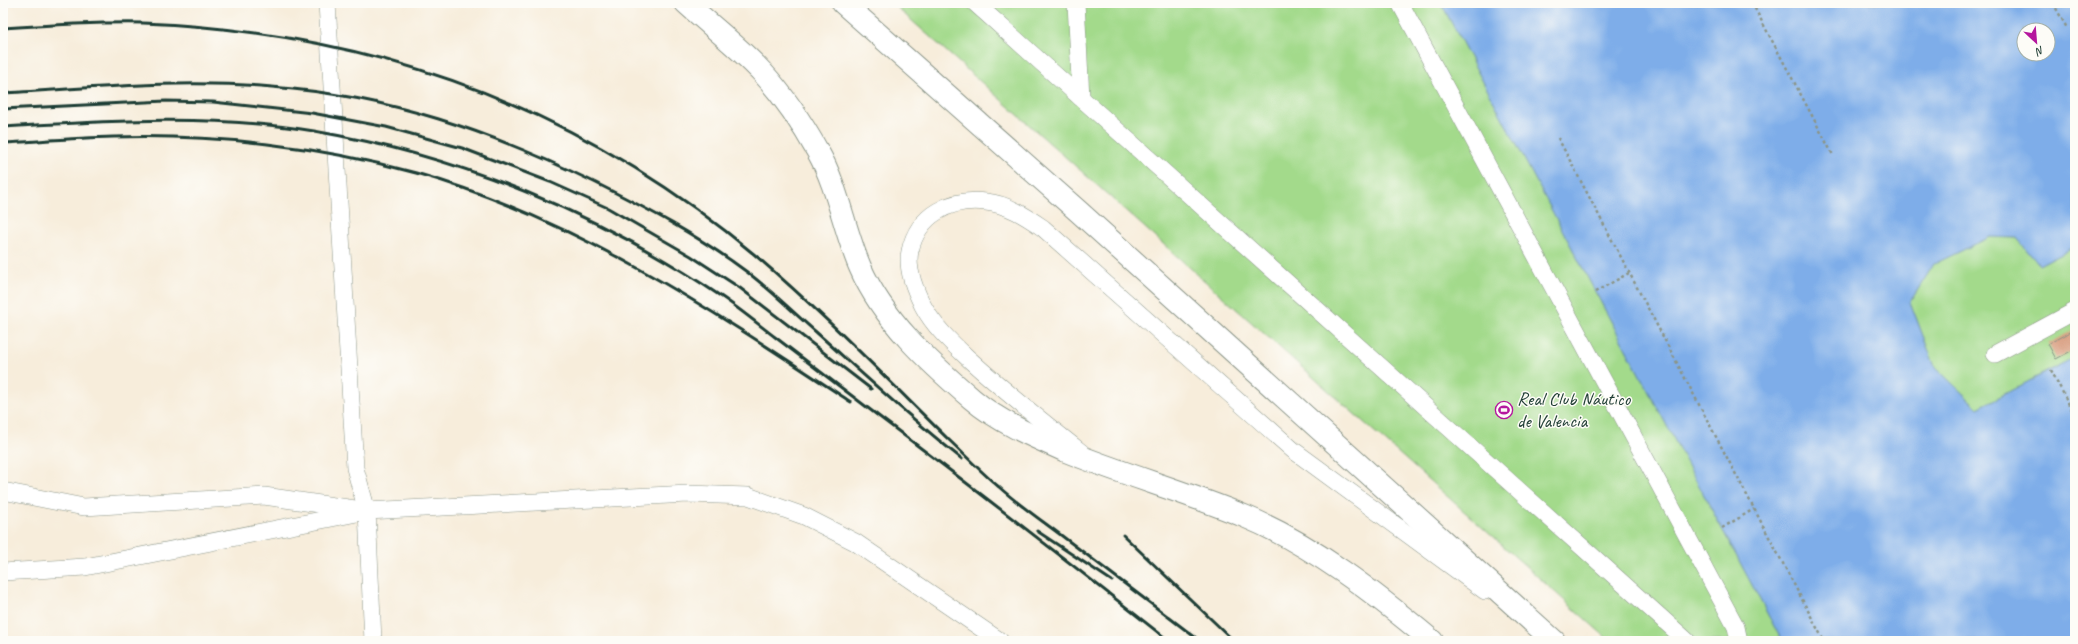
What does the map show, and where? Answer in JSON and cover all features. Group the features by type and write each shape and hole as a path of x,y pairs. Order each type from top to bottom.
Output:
{"street":[{"path":"686,3 762,72 792,108 820,154 861,269 880,304 899,328 943,374 975,402 1038,439 1094,462 1233,512 1272,530 1350,577 1381,599 1432,641"},
{"path":"843,3 1078,212 1554,641"}],"lane":[{"path":"327,3 355,468 367,511 373,641"},
{"path":"975,3 1687,641"},
{"path":"1076,3 1081,98"},
{"path":"1400,3 1732,620 1740,641"},
{"path":"1094,462 1002,389 957,348 936,325 923,307 913,284 910,269 910,252 915,236 927,220 939,210 955,202 987,202 1022,214 1043,228 1293,450 1554,641"},
{"path":"1995,354 2075,311"},
{"path":"3,491 84,507 264,496 367,511"},
{"path":"3,572 85,567 367,511 688,494 748,496 804,516 855,542 1000,641"}],"path":[{"path":"1752,3 1833,156"},
{"path":"2053,3 2067,28"},
{"path":"1558,138 1824,641"},
{"path":"1595,292 1629,273"},
{"path":"2051,370 2075,416"},
{"path":"1722,528 1754,509"}],"green space":[{"name":"Real Club Náutico de Valencia","path":"892,3 1441,3 1782,641 1610,641"},
{"path":"1990,237 2017,238 2039,265 2075,246 2075,357 1978,408 1935,367 1910,302 1934,264"}],"water":[{"path":"1441,3 2075,3 2075,246 2039,265 2017,238 1990,237 1934,264 1910,302 1935,367 1978,408 2075,357 2075,641 1782,641"}],"building":[{"path":"2075,329 2075,349 2056,359 2048,344"}],"railway":[{"path":"3,28 91,23 143,23 228,29 311,42 391,61 469,87 545,119 617,158 688,203 755,255 829,322 992,481 1200,641"},
{"path":"3,93 171,84 272,87 357,98 438,119 477,132 555,164 614,192 673,224 729,259 765,286 906,413 962,459"},
{"path":"3,109 166,101 213,102 312,113 386,127 462,148 550,182 608,208 691,256 740,288 871,389"},
{"path":"3,127 159,120 237,122 275,126 314,131 368,142 422,156 527,192 578,215 627,240 675,267 729,302 990,501 1169,641"},
{"path":"3,143 113,137 227,140 304,149 416,173 475,192 532,215 588,242 696,302 851,402"},
{"path":"1037,531 1112,581"},
{"path":"1123,535 1234,641"}],"place":[{"name":"Real Club Náutico de Valencia","path":"1504,410"}]}
